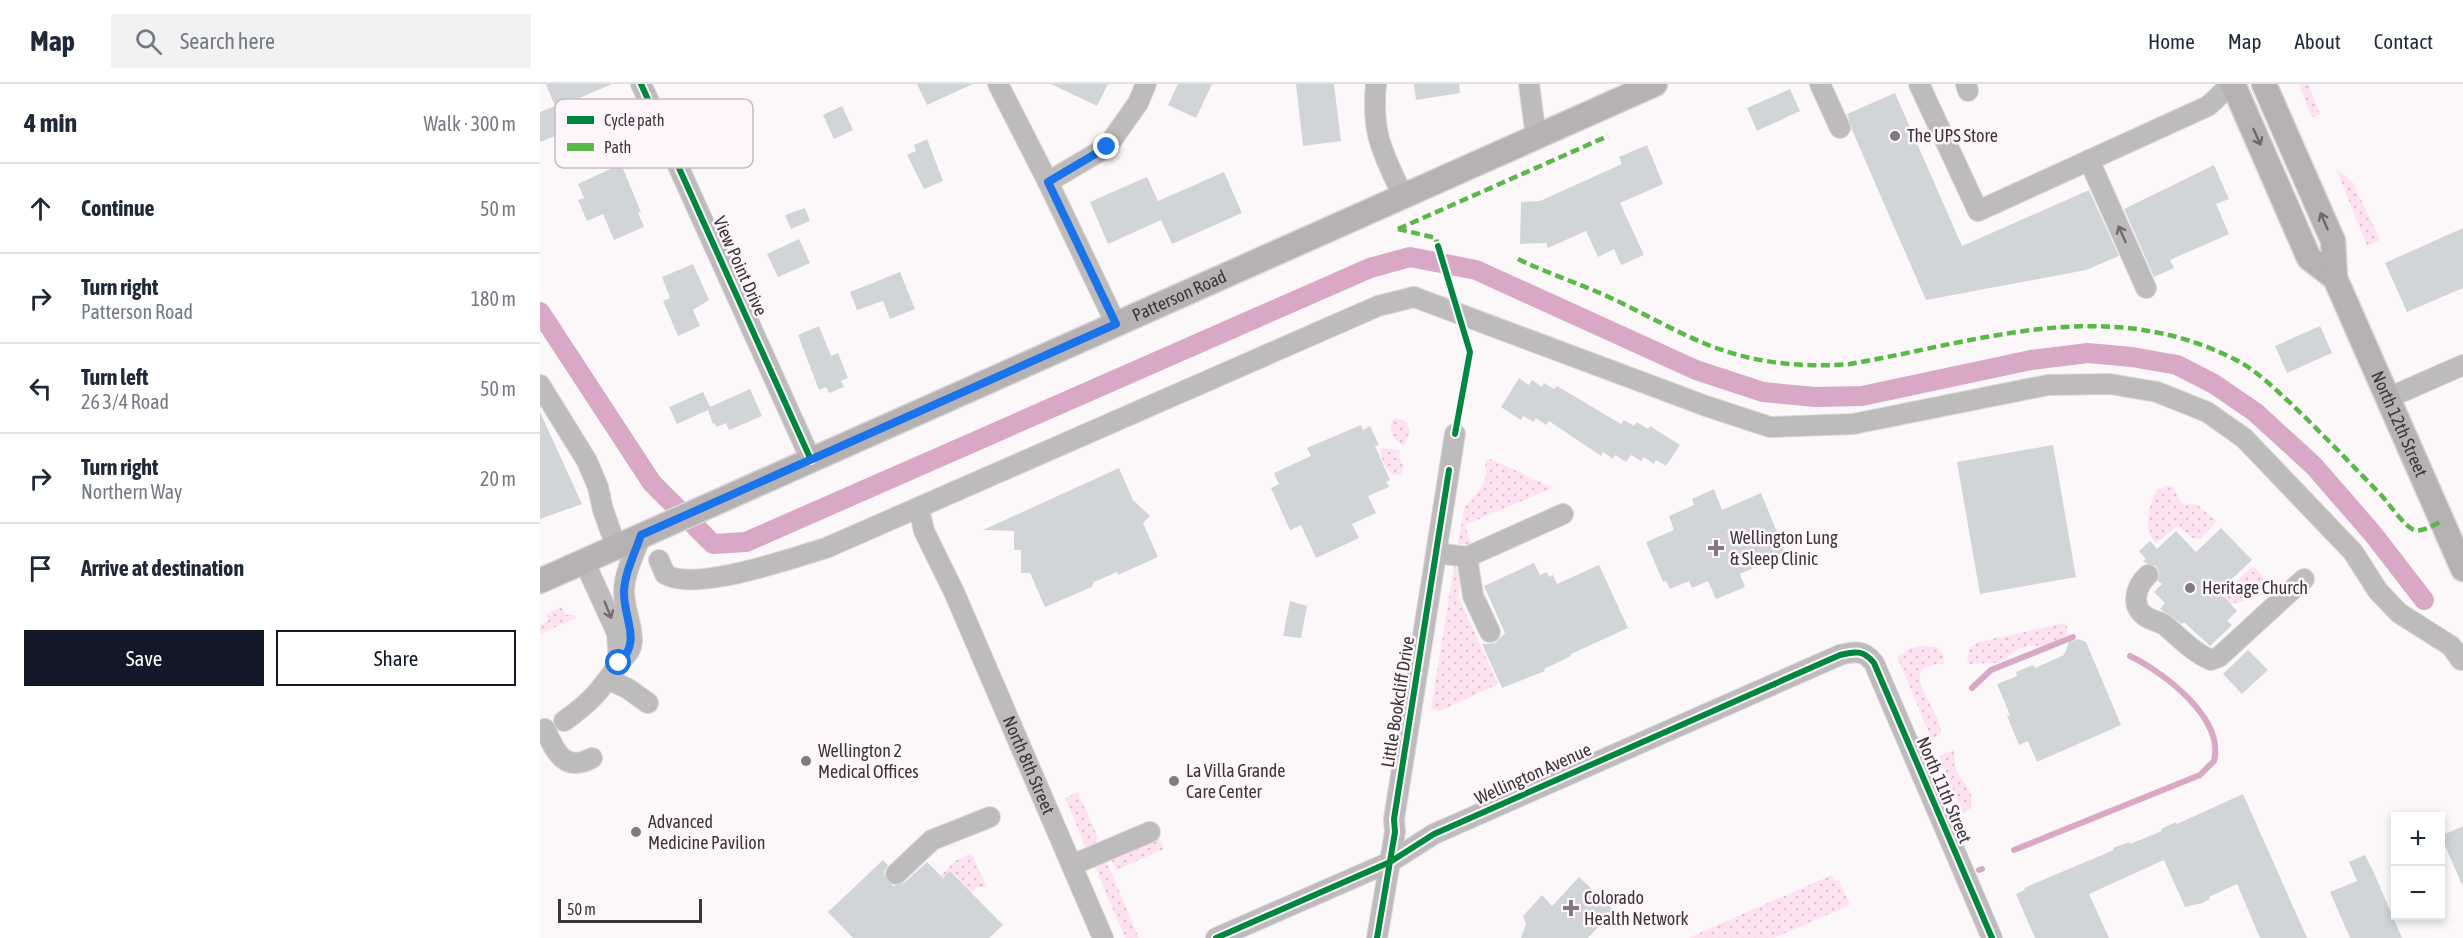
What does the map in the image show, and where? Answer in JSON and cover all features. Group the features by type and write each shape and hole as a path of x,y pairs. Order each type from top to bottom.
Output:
{"main road":[{"name":"Patterson Road","path":"540,581 1655,84"},
{"name":"North 12th Street","path":"2233,84 2309,258 2335,278"},
{"name":"North 12th Street","path":"2264,84 2332,241 2335,278 2463,569"}],"street":[{"name":"View Point Drive","path":"641,84 648,99"},
{"path":"998,84 1116,324"},
{"path":"1048,182 1107,147 1138,103 1146,84"},
{"path":"1376,84 1374,102 1376,135 1403,196"},
{"path":"1529,84 1536,137"},
{"path":"1820,84 1840,128"},
{"path":"1919,84 1978,211 2208,106 2233,84"},
{"path":"2089,160 2146,288"},
{"name":"View Point Drive","path":"679,168 811,460"},
{"path":"659,560 665,574 682,580 739,574 826,548 1378,306 1414,297 1706,406 1770,427 1853,424 2048,385 2110,384 2157,392 2207,412 2244,438 2353,552 2378,591 2398,613 2451,646 2461,660"},
{"path":"2388,398 2463,365"},
{"path":"540,386 586,461 598,487 603,510 616,546"},
{"name":"Little Bookcliff Drive","path":"1377,938 1455,434"},
{"name":"North 8th Street","path":"919,508 924,531 954,592 1104,938"},
{"path":"1437,553 1467,557 1563,514"},
{"path":"564,721 587,705 628,654 632,642 624,593 626,578 641,535"},
{"path":"1467,557 1473,596 1490,633"},
{"path":"584,561 617,633 619,663"},
{"path":"2148,575 2140,582 2136,591 2136,606 2144,615 2163,623 2194,651 2211,660 2219,657 2304,579"},
{"name":"Wellington Avenue","path":"1216,938 1390,862 1434,834 1840,655 1854,651 1867,654"},
{"name":"North 11th Street","path":"1867,654 1874,663 1992,938"},
{"path":"609,680 627,688 648,703"},
{"path":"545,729 556,753 562,759 577,763 592,758"},
{"path":"896,874 932,840 990,817"},
{"path":"1072,865 1137,831"}],"shaded area":[{"path":"2299,84 2308,84 2320,114 2313,117 2310,113"},
{"path":"2336,169 2352,181 2380,240 2367,246"},
{"path":"1394,418 1403,420 1408,427 1410,433 1404,446 1392,434 1391,426"},
{"path":"1380,448 1400,450 1399,457 1404,467 1401,474 1395,475 1388,470"},
{"path":"1491,459 1553,488 1465,525 1471,543 1469,545 1458,544 1464,508 1482,486 1486,476 1485,460"},
{"path":"2168,485 2174,488 2181,503 2197,505 2217,521 2200,539 2193,538 2177,526 2159,541 2156,542 2151,537 2148,518 2151,503 2157,490"},
{"path":"1454,566 1461,573 1459,598 1498,684 1440,711 1431,709"},
{"path":"2252,567 2257,569 2267,584 2248,599 2211,604"},
{"path":"561,607 566,615 574,615 576,618 540,634 540,625 549,620 546,614"},
{"path":"2065,623 2067,635 2048,645 2018,649 1999,663 1967,664 1969,648 1978,642"},
{"path":"1936,647 1943,654 1944,664 1929,666 1921,671 1920,680 1923,690 1939,723 1941,733 1932,740 1897,657 1910,648"},
{"path":"1954,750 1956,769 1972,797 1970,809 1963,813 1939,756"},
{"path":"1078,792 1098,838 1086,848 1065,798"},
{"path":"1159,837 1164,849 1116,870 1111,859"},
{"path":"971,853 987,887 976,887 972,893 951,871 943,878 940,876 955,861"},
{"path":"1106,860 1139,938 1125,938 1095,867"},
{"path":"1832,875 1835,881 1839,880 1850,905 1774,938 1688,938"}],"building":[{"path":"546,84 612,84 577,99 555,99 555,106"},
{"path":"917,84 973,84 927,105"},
{"path":"1051,84 1108,84 1097,106"},
{"path":"1178,84 1212,84 1196,118 1168,105"},
{"path":"1296,84 1334,84 1341,141 1303,146"},
{"path":"1414,84 1459,84 1460,93 1416,100"},
{"path":"1790,89 1800,111 1757,131 1747,108"},
{"path":"1895,93 1962,246 2089,190 2119,256 2086,270 1926,300 1847,114"},
{"path":"555,106 555,136 540,142 540,112"},
{"path":"842,106 853,130 834,139 823,115"},
{"path":"927,139 943,181 924,189 907,155 916,151 914,145"},
{"path":"1647,145 1663,184 1620,203 1644,255 1621,265 1614,249 1598,257 1586,231 1548,248 1546,243 1520,244 1521,202 1540,201 1622,164 1619,157"},
{"path":"2214,165 2229,199 2216,204 2229,234 2170,260 2174,268 2154,277 2124,209"},
{"path":"612,168 623,168 641,212 638,213 644,227 614,240 603,214 587,221 578,200 584,198 578,184"},
{"path":"1224,172 1242,213 1172,244 1161,220 1108,244 1090,202 1147,177 1158,201"},
{"path":"805,208 810,221 791,229 785,215"},
{"path":"2463,228 2463,288 2407,312 2385,263"},
{"path":"799,239 810,263 778,277 767,254"},
{"path":"693,264 709,300 693,310 700,326 678,336 663,301 670,298 662,277"},
{"path":"900,272 915,309 890,319 883,301 857,310 850,292"},
{"path":"819,326 831,356 838,353 848,378 841,381 844,387 829,393 826,387 819,390 798,335"},
{"path":"2320,326 2332,353 2287,373 2275,346"},
{"path":"1519,378 1529,385 1532,380 1542,387 1544,383 1554,389 1557,386 1621,424 1624,420 1634,426 1637,422 1648,429 1650,426 1680,445 1666,466 1656,460 1654,464 1644,457 1641,461 1631,455 1626,462 1615,455 1613,459 1603,452 1601,456 1549,421 1546,425 1536,418 1534,422 1523,416 1521,420 1501,407"},
{"path":"750,389 762,416 729,430 726,423 716,427 708,410 677,424 669,407 703,392 710,407"},
{"path":"540,412 582,504 540,519"},
{"path":"1361,425 1363,430 1370,426 1379,445 1375,446 1390,480 1386,482 1389,487 1368,496 1376,513 1352,524 1359,538 1316,558 1301,525 1290,530 1271,488 1279,484 1274,473 1311,456 1307,448"},
{"path":"2053,445 2076,577 1980,594 1957,462"},
{"path":"1119,468 1133,500 1150,516 1143,523 1158,557 1118,575 1117,572 1094,582 1092,587 1045,607 1030,573 1021,573 1021,550 1014,550 1014,531 983,530"},
{"name":"Wellington Lung & Sleep Clinic","path":"1714,489 1722,510 1761,493 1786,554 1740,574 1745,587 1716,599 1708,581 1692,588 1689,581 1670,589 1666,581 1663,582 1646,542 1674,530 1669,516 1694,505 1692,499"},
{"name":"Heritage Church","path":"2221,528 2252,560 2219,591 2237,611 2227,621 2232,625 2210,646 2184,622 2182,624 2160,609 2165,603 2154,592 2162,584 2158,581 2159,571 2156,566 2143,561 2146,559 2139,551 2150,541 2157,549 2176,531 2196,552"},
{"path":"1534,563 1540,575 1547,572 1549,577 1553,575 1557,584 1599,565 1628,628 1571,654 1544,669 1545,671 1502,688 1482,644 1495,643 1505,633 1484,586"},
{"path":"1290,601 1307,606 1301,638 1283,636"},
{"path":"2078,639 2086,642 2121,725 2037,762 2028,741 2019,745 1997,684 2017,676 2016,672 2033,665 2035,668 2064,655 2069,642"},
{"path":"2248,650 2268,670 2242,694 2223,674"},
{"path":"2243,794 2307,938 2260,938 2237,884 2209,897 2210,899 2202,903 2185,907 2164,860 2089,894 2109,938 2035,938 2016,894 2025,890 2024,888 2114,850 2113,848 2162,831 2161,829 2176,822 2177,824"},
{"path":"2463,826 2463,887 2445,845 2445,834"},
{"path":"2365,855 2391,912 2391,920 2394,920 2402,938 2350,938 2330,892 2357,881 2349,862"},
{"path":"883,860 888,865 884,871 885,877 893,886 904,883 927,862 943,878 950,871 1003,925 989,938 853,938 828,912"},
{"name":"Colorado Health Network","path":"1579,877 1614,910 1588,938 1521,938 1526,924 1523,916 1542,895 1552,906"}],"waterway":[{"path":"540,312 652,483 713,544 746,542 1370,268 1410,257 1476,270 1696,370 1763,392 1815,397 1862,396 2031,360 2088,353 2132,357 2177,365 2214,384 2255,412 2314,466 2373,534 2424,600"},
{"path":"1972,688 1991,670 2073,637"},
{"path":"2014,850 2200,775 2214,761 2215,745 2210,729 2201,713 2174,685 2144,663 2130,656"}],"marked path":[{"path":"1398,229 1608,136"},
{"path":"1398,229 1436,238 1439,251"},
{"path":"1518,259 1611,298 1706,344 1741,356 1777,363 1850,364 1996,335 2092,326 2140,330 2188,340 2236,360 2262,378 2334,447 2409,527 2419,530 2442,521"}],"cycle path":[{"path":"641,84 648,99"},
{"path":"679,168 811,460"},
{"path":"1438,246 1470,352 1455,434"},
{"path":"1377,938 1449,470"},
{"path":"1216,938 1390,862 1434,834 1840,655 1855,652 1867,656 1874,663 1992,938"}],"place":[{"name":"The UPS Store","path":"1895,136"},
{"name":"Wellington Lung & Sleep Clinic","path":"1716,548"},
{"name":"Heritage Church","path":"2190,588"},
{"name":"Wellington 2 Medical Offices","path":"806,761"},
{"name":"La Villa Grande Care Center","path":"1174,781"},
{"name":"Advanced Medicine Pavilion","path":"636,832"},
{"name":"Colorado Health Network","path":"1571,908"}],"route":[{"path":"619,663 628,654 632,642 624,593 626,578 641,535 1116,324 1048,182 1107,147"}]}
